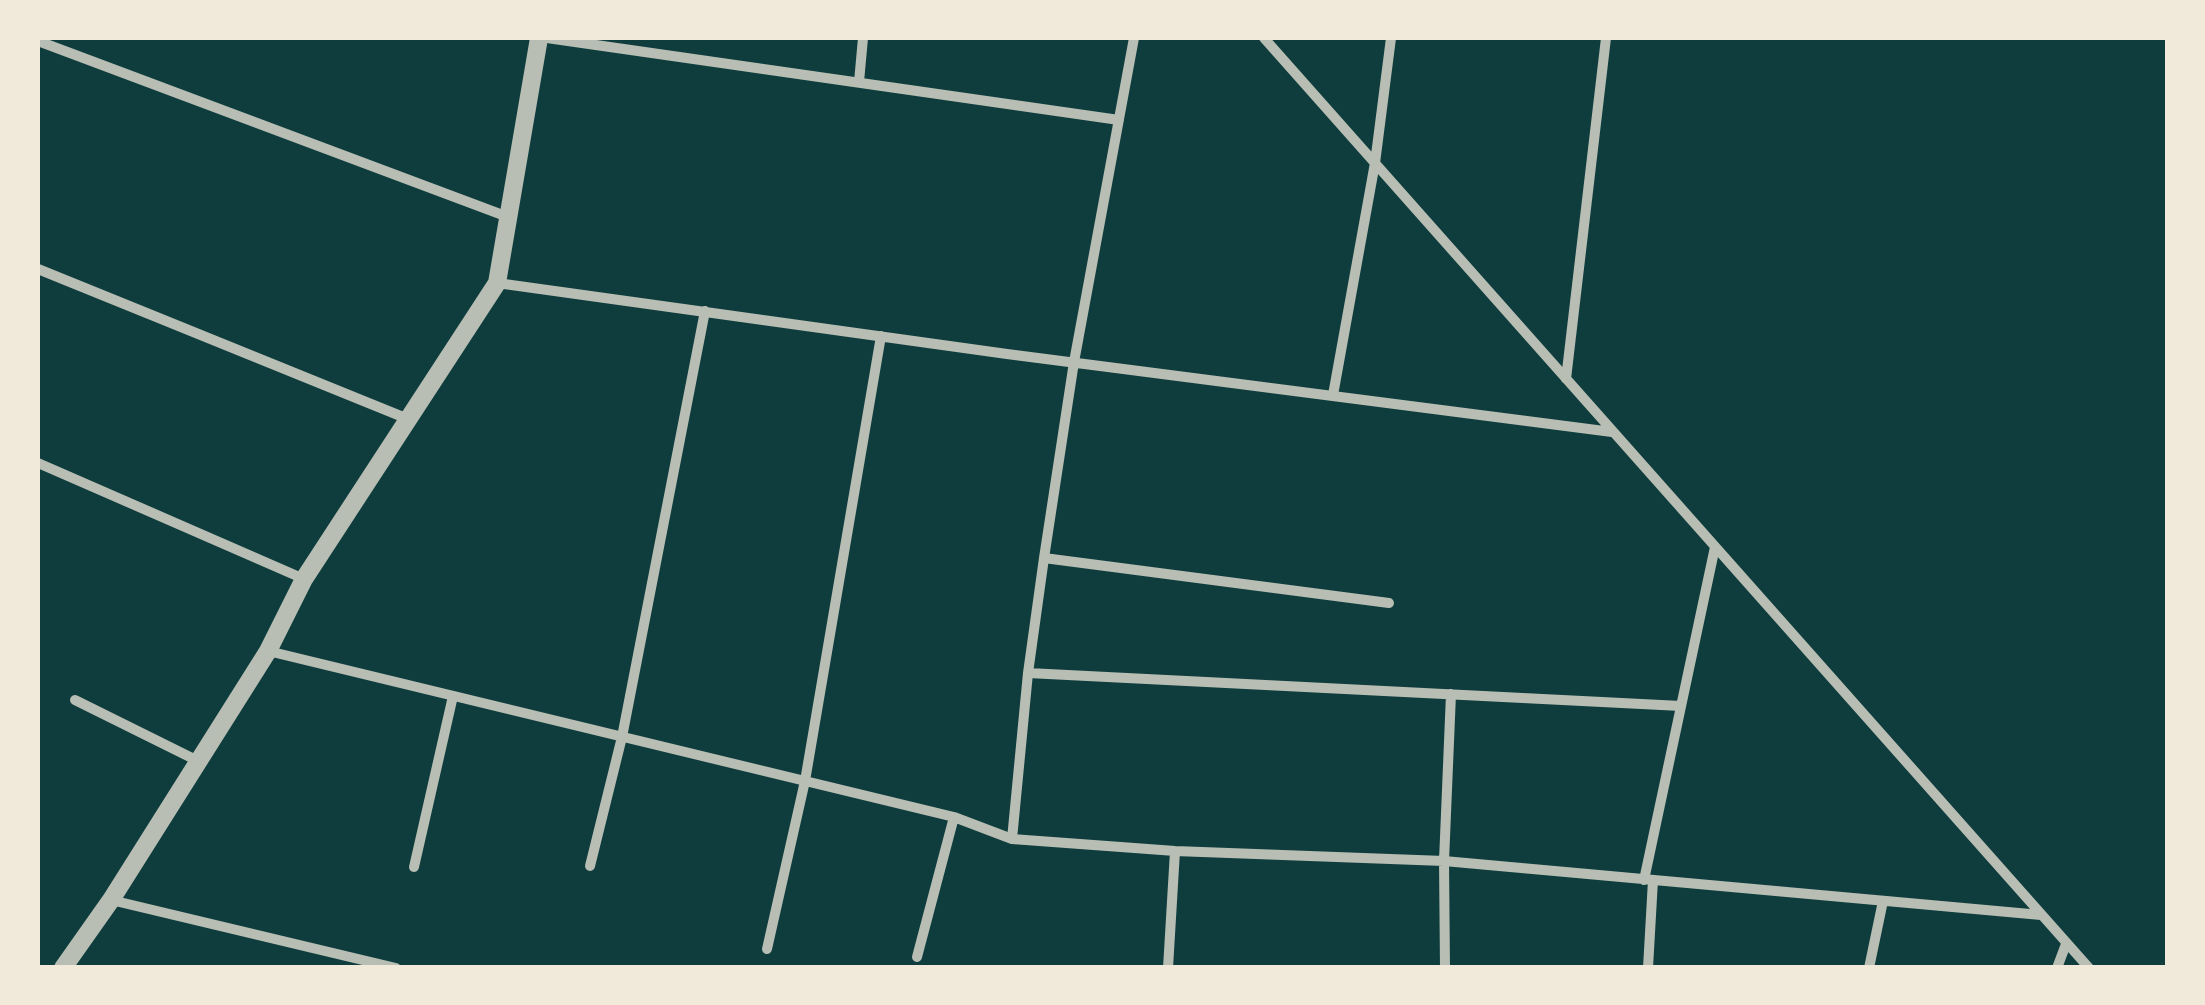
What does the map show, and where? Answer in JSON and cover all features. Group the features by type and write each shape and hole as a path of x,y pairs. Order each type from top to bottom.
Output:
{"street":[{"path":"63,968 111,900 268,651 304,579 498,283 539,38"},
{"path":"547,38 1119,120"},
{"path":"859,82 863,38"},
{"path":"1012,839 1044,558 1074,362 1134,38"},
{"path":"1264,38 2090,968"},
{"path":"1333,395 1375,164 1391,38"},
{"path":"1566,379 1606,38"},
{"path":"38,41 508,218"},
{"path":"38,269 408,419"},
{"path":"498,283 1612,432"},
{"path":"590,866 622,737 705,311"},
{"path":"768,949 805,781 881,336"},
{"path":"38,464 304,579"},
{"path":"1648,968 1648,880 1715,547"},
{"path":"1044,558 1388,604"},
{"path":"268,651 954,817 1012,839 1176,851 1444,861 2042,916"},
{"path":"1028,673 1681,706"},
{"path":"1445,968 1444,861 1452,694"},
{"path":"414,866 453,696"},
{"path":"75,700 196,760"},
{"path":"917,958 954,817"},
{"path":"1168,968 1176,851"},
{"path":"111,900 396,968"},
{"path":"1870,968 1883,902"},
{"path":"2058,968 2066,944"}]}
